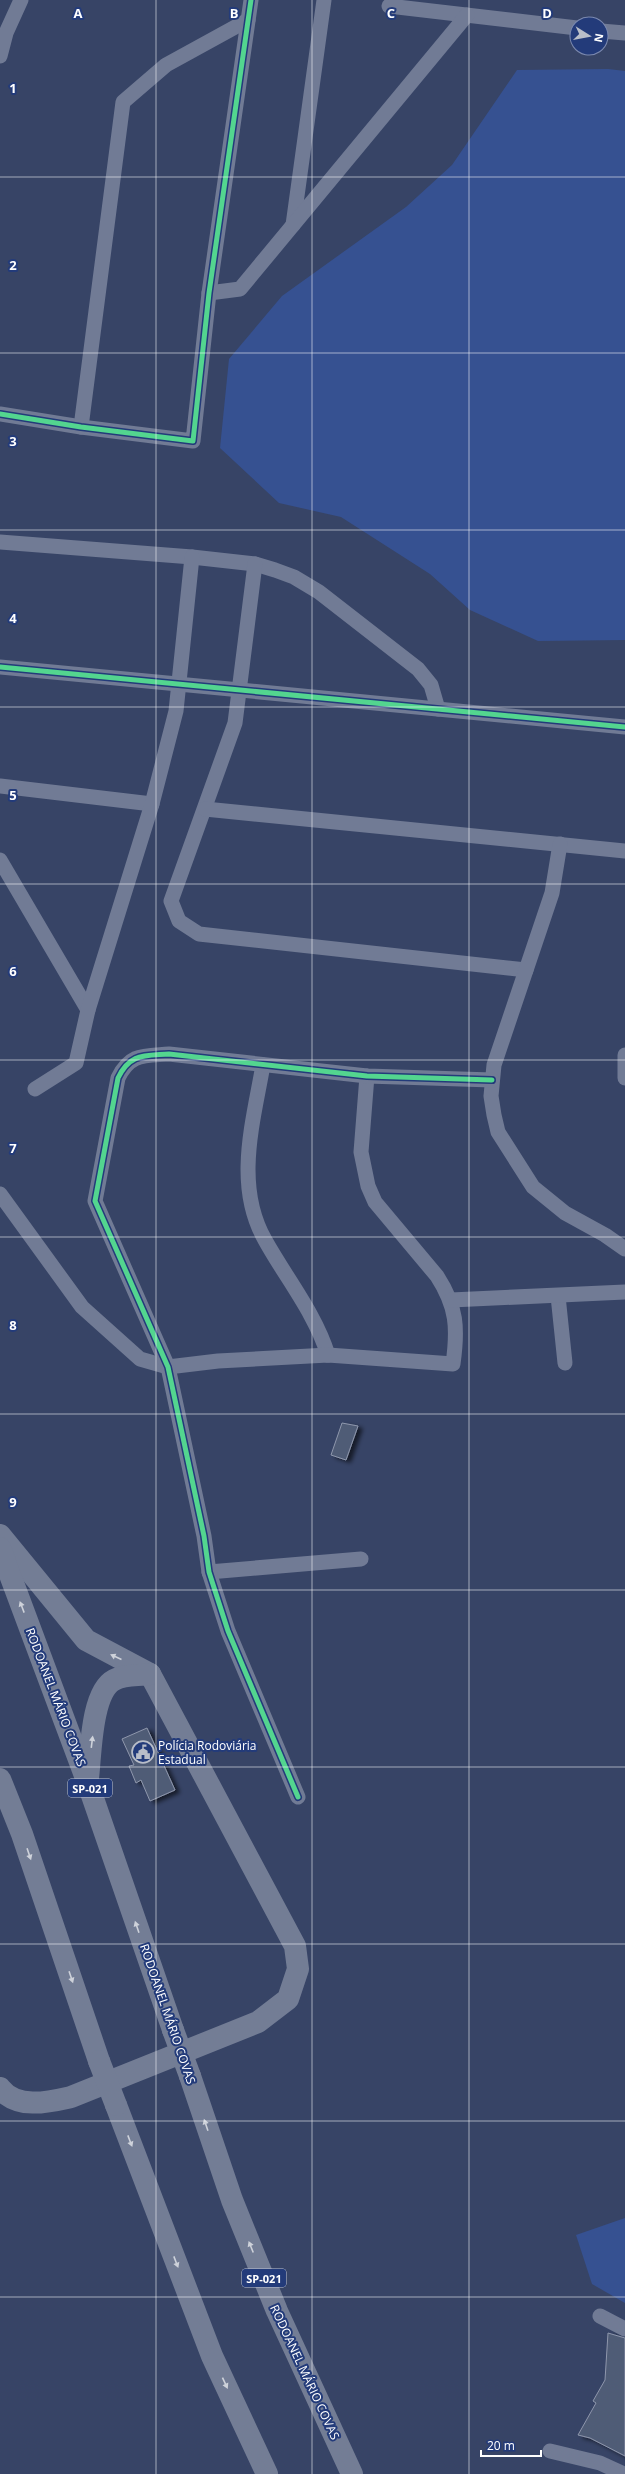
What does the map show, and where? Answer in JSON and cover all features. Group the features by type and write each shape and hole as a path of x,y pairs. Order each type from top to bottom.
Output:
{"highway":[{"path":"0,1536 86,1640 150,1674 295,1946 298,1969 294,1986 288,1999 280,2007 258,2022 71,2096 43,2103 26,2102 10,2096 0,2088"},
{"name":"RODOANEL MÁRIO COVAS","path":"0,1548 87,1781 232,2200 277,2311 352,2474"},
{"path":"87,1781 96,1708 103,1691 117,1679 150,1674"},
{"path":"0,1779 22,1834 99,2061 212,2356 266,2474"},
{"path":"0,1809 22,1834"}],"street":[{"path":"0,56 6,33 21,0"},
{"path":"0,414 81,427 192,440 209,293 251,0"},
{"path":"293,225 324,0"},
{"path":"389,6 569,27"},
{"path":"209,293 240,289 467,15"},
{"path":"81,427 123,102 166,65 248,20"},
{"path":"609,32 625,33"},
{"path":"0,542 192,557 255,564 275,570 307,584 418,669 431,684 438,709"},
{"path":"36,1089 76,1063 88,1010 152,804 176,711 192,557"},
{"path":"255,564 235,722 171,901 179,921 199,934 526,970"},
{"path":"0,667 625,727"},
{"path":"0,786 152,804"},
{"path":"205,809 625,851"},
{"path":"560,844 552,893 498,1050 492,1080 494,1114 498,1132 533,1187 565,1213 606,1235 625,1249"},
{"path":"0,860 88,1010"},
{"path":"298,1797 228,1631 209,1572 204,1536 168,1367 96,1201 118,1078 127,1064 138,1056 169,1054 367,1076 492,1080"},
{"path":"625,1055 625,1078"},
{"path":"263,1065 247,1157 247,1174 251,1207 265,1240 322,1337 328,1354"},
{"path":"0,1194 82,1307 140,1359 168,1367 218,1361 328,1354 453,1364 457,1336 450,1300 437,1276 375,1202 368,1186 361,1152 367,1076"},
{"path":"450,1300 625,1292"},
{"path":"558,1296 565,1363"},
{"path":"209,1572 361,1559"},
{"path":"600,2316 625,2329"},
{"path":"550,2451 600,2463 624,2474"}],"shaded area":[{"path":"608,69 625,71 625,640 538,641 470,610 430,574 341,517 279,503 220,448 229,359 282,296 406,207 452,165 517,70"},
{"path":"625,2218 625,2303 592,2284 576,2235"}],"building":[{"path":"342,1423 358,1426 346,1460 331,1455"},
{"name":"Polícia Rodoviária Estadual","path":"147,1728 175,1790 150,1801 141,1780 136,1783 129,1766 134,1765 122,1739"},
{"path":"608,2333 625,2338 625,2456 590,2438 578,2435 596,2403 593,2401 605,2380"}],"cycle path":[{"path":"0,414 81,427 193,441 209,293 251,0"},
{"path":"0,667 625,727"},
{"path":"298,1797 228,1631 209,1572 204,1536 168,1367 95,1201 118,1078 128,1064 139,1057 169,1054 367,1076 492,1080"}],"place":[{"name":"Polícia Rodoviária Estadual","path":"143,1752"}]}
